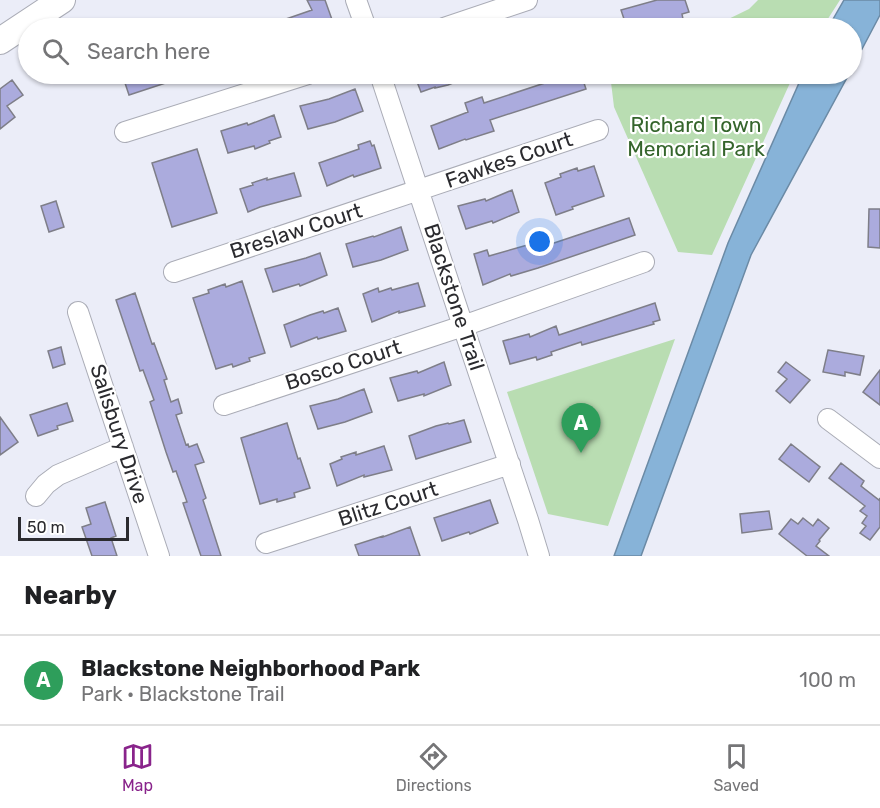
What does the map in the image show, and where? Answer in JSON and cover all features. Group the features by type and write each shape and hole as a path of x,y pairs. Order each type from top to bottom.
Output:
{"main road":[{"path":"35,18 62,0"},
{"path":"0,41 18,29"}],"street":[{"path":"356,0 362,18"},
{"path":"474,18 527,0"},
{"path":"125,132 276,84"},
{"name":"Blackstone Trail","path":"383,84 539,556"},
{"name":"Fawkes Court","path":"419,191 598,130"},
{"name":"Breslaw Court","path":"174,272 419,191"},
{"name":"Bosco Court","path":"224,405 463,326 644,262"},
{"name":"Salisbury Drive","path":"78,312 159,556"},
{"path":"828,419 880,458"},
{"path":"36,496 58,475 123,447"},
{"name":"Blitz Court","path":"266,543 510,464"}],"green space":[{"path":"758,0 840,0 828,18 731,18 749,9"},
{"name":"Richard Town Memorial Park","path":"611,84 789,84 712,255 678,252 614,107"},
{"path":"675,339 608,526 548,514 507,392"}],"water":[{"path":"844,0 880,0 880,15 862,49 862,18 834,18"},
{"path":"799,84 844,84 751,255 641,556 614,556 728,243"}],"building":[{"path":"307,0 325,0 331,18 289,18 312,10"},
{"path":"657,0 685,0 689,12 682,14 683,18 624,18 621,10"},
{"path":"12,80 23,95 7,106 15,117 0,129 0,89"},
{"path":"125,84 163,84 129,95"},
{"path":"418,84 450,84 435,87 421,92"},
{"path":"542,84 584,84 586,89 490,120 494,131 439,149 431,126 468,112 465,103 482,97 484,103"},
{"path":"355,89 363,111 308,129 300,106 329,99"},
{"path":"274,115 281,137 255,149 254,146 228,153 221,131 247,123 248,125"},
{"path":"370,141 372,146 374,145 381,168 354,177 353,175 327,186 319,163 359,149 358,145"},
{"path":"197,149 217,213 172,227 152,163"},
{"path":"594,166 604,196 556,215 545,183 577,168 578,171"},
{"path":"294,173 301,196 248,212 240,189 267,178 267,180"},
{"path":"512,190 519,212 493,223 492,221 466,229 458,206 485,199 486,201"},
{"path":"56,201 64,227 49,232 41,206"},
{"path":"869,209 880,209 880,248 868,247"},
{"path":"629,218 635,235 538,268 511,276 510,274 483,285 474,254 487,250 489,256 531,244 533,250"},
{"path":"401,227 408,250 353,267 346,244"},
{"path":"320,253 327,275 300,286 299,284 273,292 265,269"},
{"path":"242,281 265,353 249,358 250,361 233,367 232,364 216,369 193,298 209,293 208,290 225,284 226,287"},
{"path":"418,283 425,306 399,313 399,311 372,322 363,294 378,288 379,292"},
{"path":"135,293 152,344 154,343 167,379 164,380 171,402 178,399 182,413 176,415 186,445 188,444 189,447 197,444 204,462 195,465 206,498 203,500 221,556 201,556 183,503 187,502 176,471 173,472 150,402 154,400 143,370 140,371 116,300"},
{"path":"655,303 660,320 653,322 654,324 582,345 581,342 551,352 552,355 537,360 536,357 510,364 503,341 529,334 530,337 556,326 559,335"},
{"path":"338,308 346,331 318,339 317,337 291,347 284,325"},
{"path":"61,347 65,364 53,368 48,351"},
{"path":"828,350 864,356 860,375 845,372 845,376 823,372"},
{"path":"444,362 451,385 424,396 424,394 398,401 390,378 417,371 418,373"},
{"path":"786,362 810,380 790,403 776,391 787,379 778,372"},
{"path":"880,370 880,405 863,392"},
{"path":"364,389 372,412 318,429 310,406"},
{"path":"67,403 73,421 38,436 30,415"},
{"path":"0,417 18,442 0,455"},
{"path":"464,420 471,442 416,459 409,436 436,426"},
{"path":"287,423 310,488 294,493 295,497 260,504 241,438"},
{"path":"791,444 820,467 809,482 779,459"},
{"path":"384,446 392,470 364,477 364,475 337,486 330,464 356,452 356,455"},
{"path":"841,463 864,481 861,486 879,500 880,498 880,527 870,540 860,533 866,526 862,523 867,516 860,511 865,506 829,478"},
{"path":"490,500 498,523 470,534 469,532 442,541 434,518"},
{"path":"105,502 116,536 111,538 117,556 92,556 82,527 91,524 86,508"},
{"path":"769,511 772,529 742,533 740,514"},
{"path":"803,518 813,526 818,519 829,528 816,546 829,556 807,556 779,534 791,519 798,524"},
{"path":"410,527 420,556 359,556 355,545"}],"place":[{"name":"Blackstone Neighborhood Park","path":"581,453"}]}
